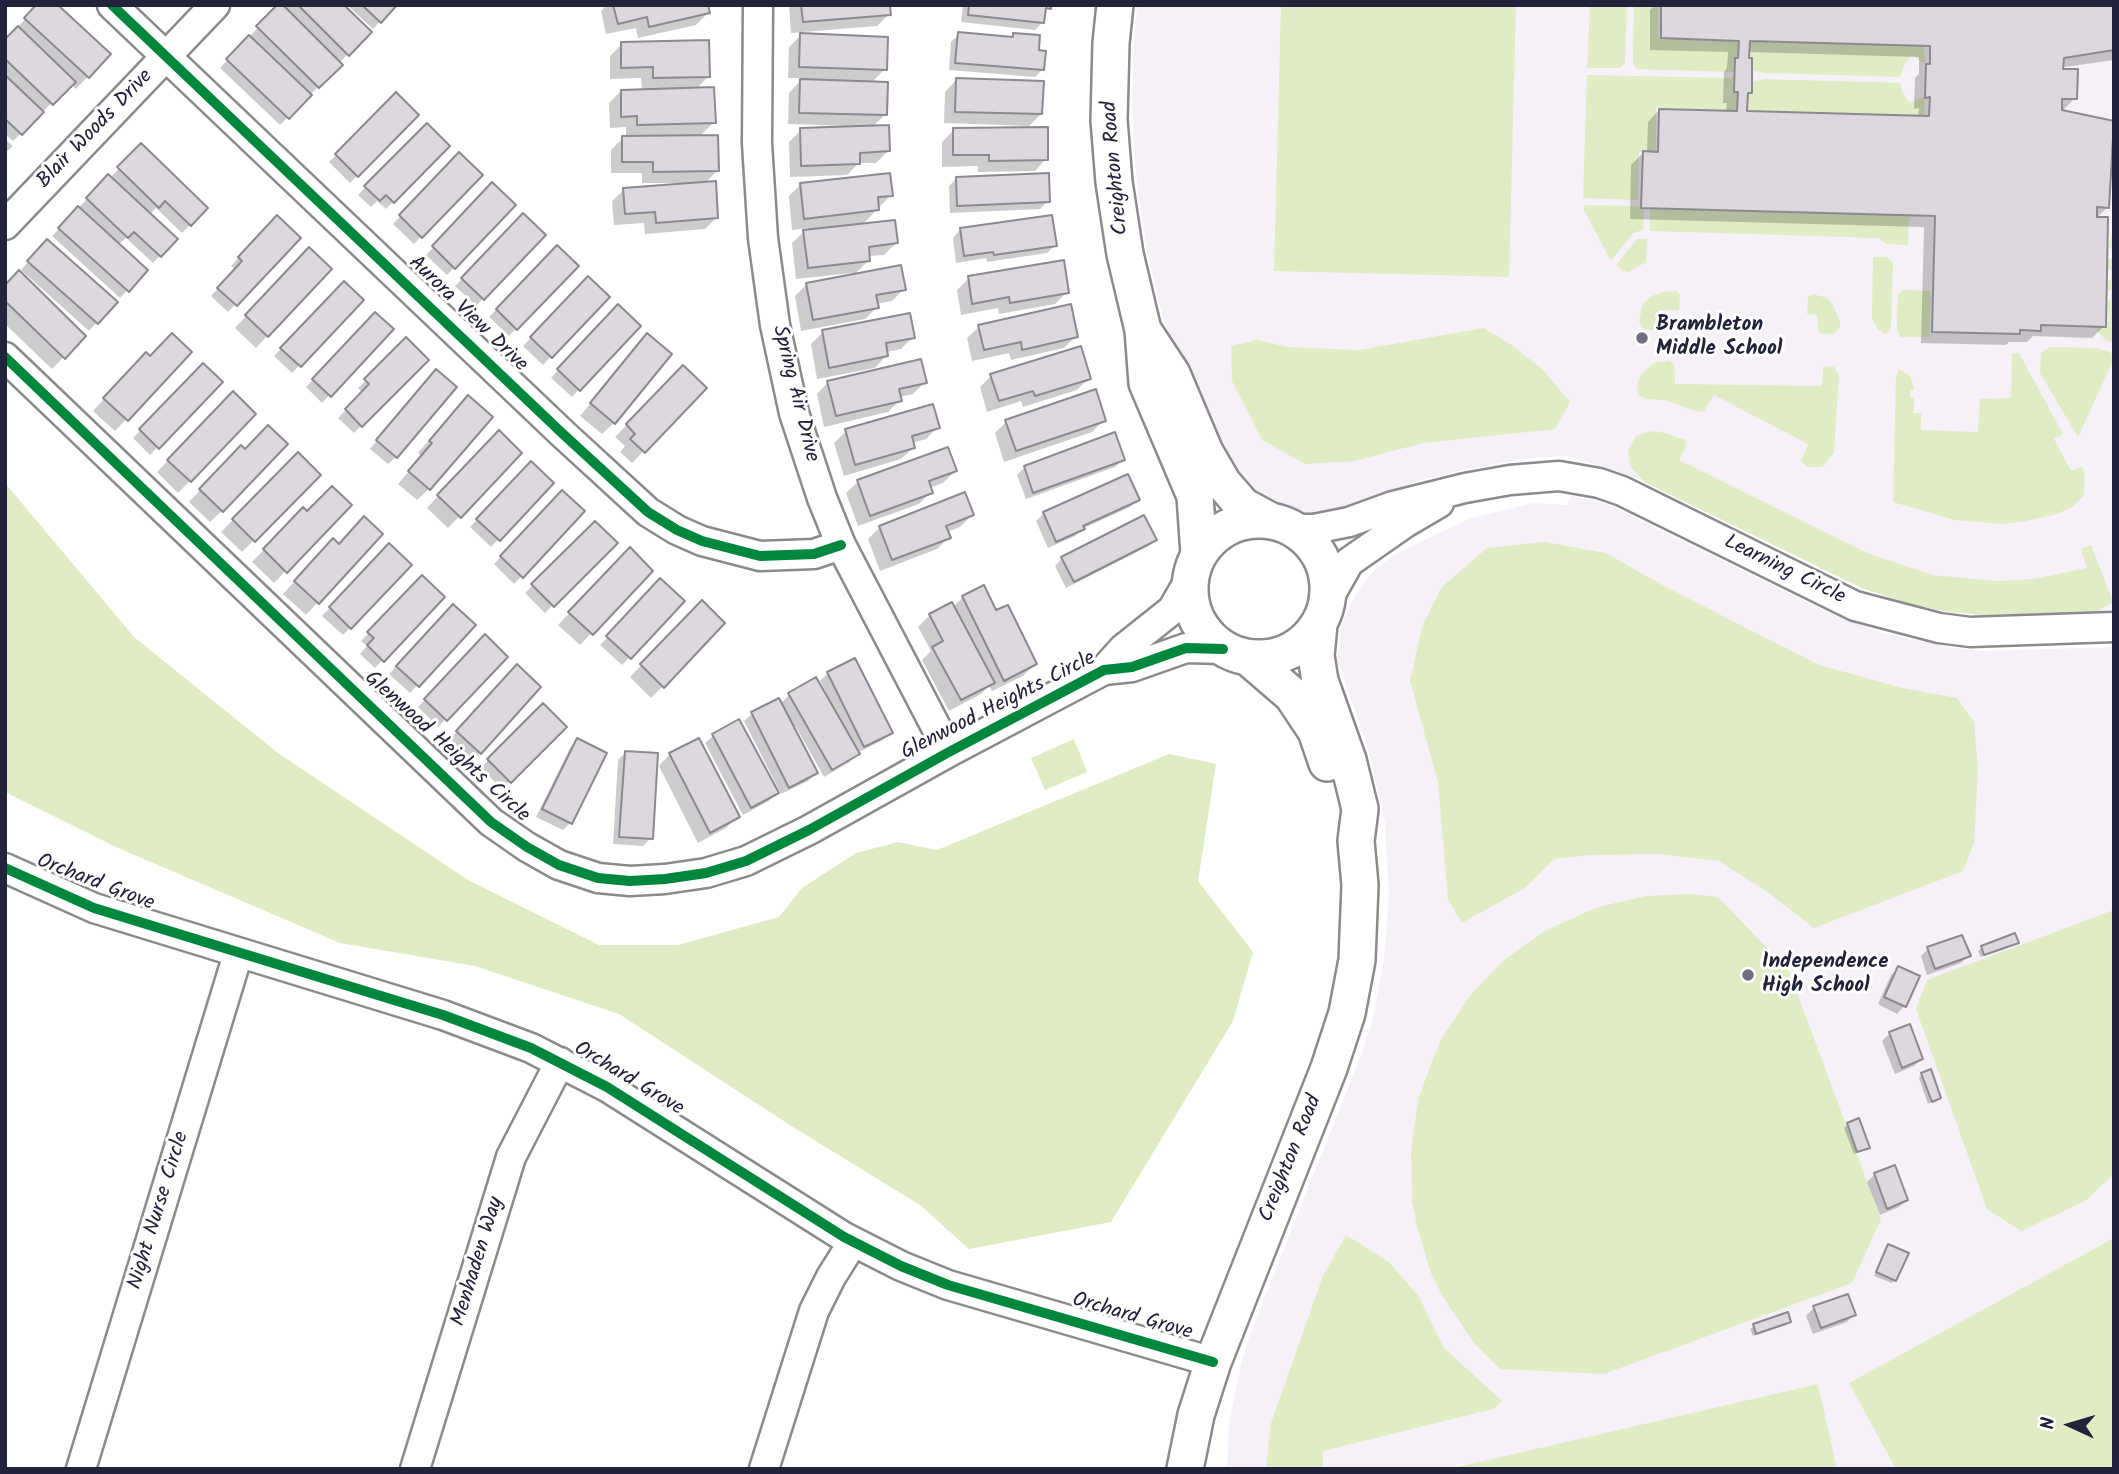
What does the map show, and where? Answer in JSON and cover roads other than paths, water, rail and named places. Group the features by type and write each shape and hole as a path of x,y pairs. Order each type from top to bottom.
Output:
{"street":[{"name":"Aurora View Drive","path":"112,5 648,512 677,530 702,541 760,556 814,554 841,545"},
{"name":"Blair Woods Drive","path":"5,225 215,5"},
{"name":"Spring Air Drive","path":"758,5 757,143 763,238 775,325 794,413 822,498 841,545 949,752"},
{"name":"Creighton Road","path":"1115,5 1109,120 1114,181 1125,254 1143,330 1147,383 1195,496 1195,566 1191,600 1196,619 1208,636 1236,653 1292,695 1315,731 1340,813 1356,841"},
{"name":"Creighton Road","path":"1143,330 1172,374 1205,452 1223,483 1243,506 1310,542 1321,559 1327,578 1316,656 1320,681 1348,761 1360,809 1356,841 1360,923 1357,960 1347,1013 1329,1068 1213,1362 1196,1415 1185,1469"},
{"name":"Glenwood Heights Circle","path":"5,357 491,822 559,865 598,878 629,881 706,873 746,862 809,830 1104,670 1123,649 1172,610 1195,566"},
{"name":"Learning Circle","path":"1282,525 1314,530 1465,488 1510,480 1559,476 1600,483 1622,491 1855,606 1939,628 1970,632 2114,627"},
{"name":"Learning Circle","path":"1323,612 1349,562 1405,523 1465,488"},
{"path":"1195,566 1212,538 1229,526 1249,520 1282,525"},
{"path":"1236,653 1269,658 1289,652 1306,640 1323,612"},
{"name":"Glenwood Heights Circle","path":"1104,670 1132,667 1186,648 1236,653"},
{"name":"Orchard Grove","path":"5,869 94,908 443,1015 531,1048 607,1087 853,1242 901,1266 947,1284 1213,1362"},
{"name":"Night Nurse Circle","path":"81,1469 238,954"},
{"name":"Menhaden Way","path":"415,1469 511,1157 560,1062"},
{"path":"764,1469 814,1311 853,1242"}],"place":[{"name":"Brambleton Middle School","path":"1642,338"},
{"name":"Independence High School","path":"1748,975"}]}
